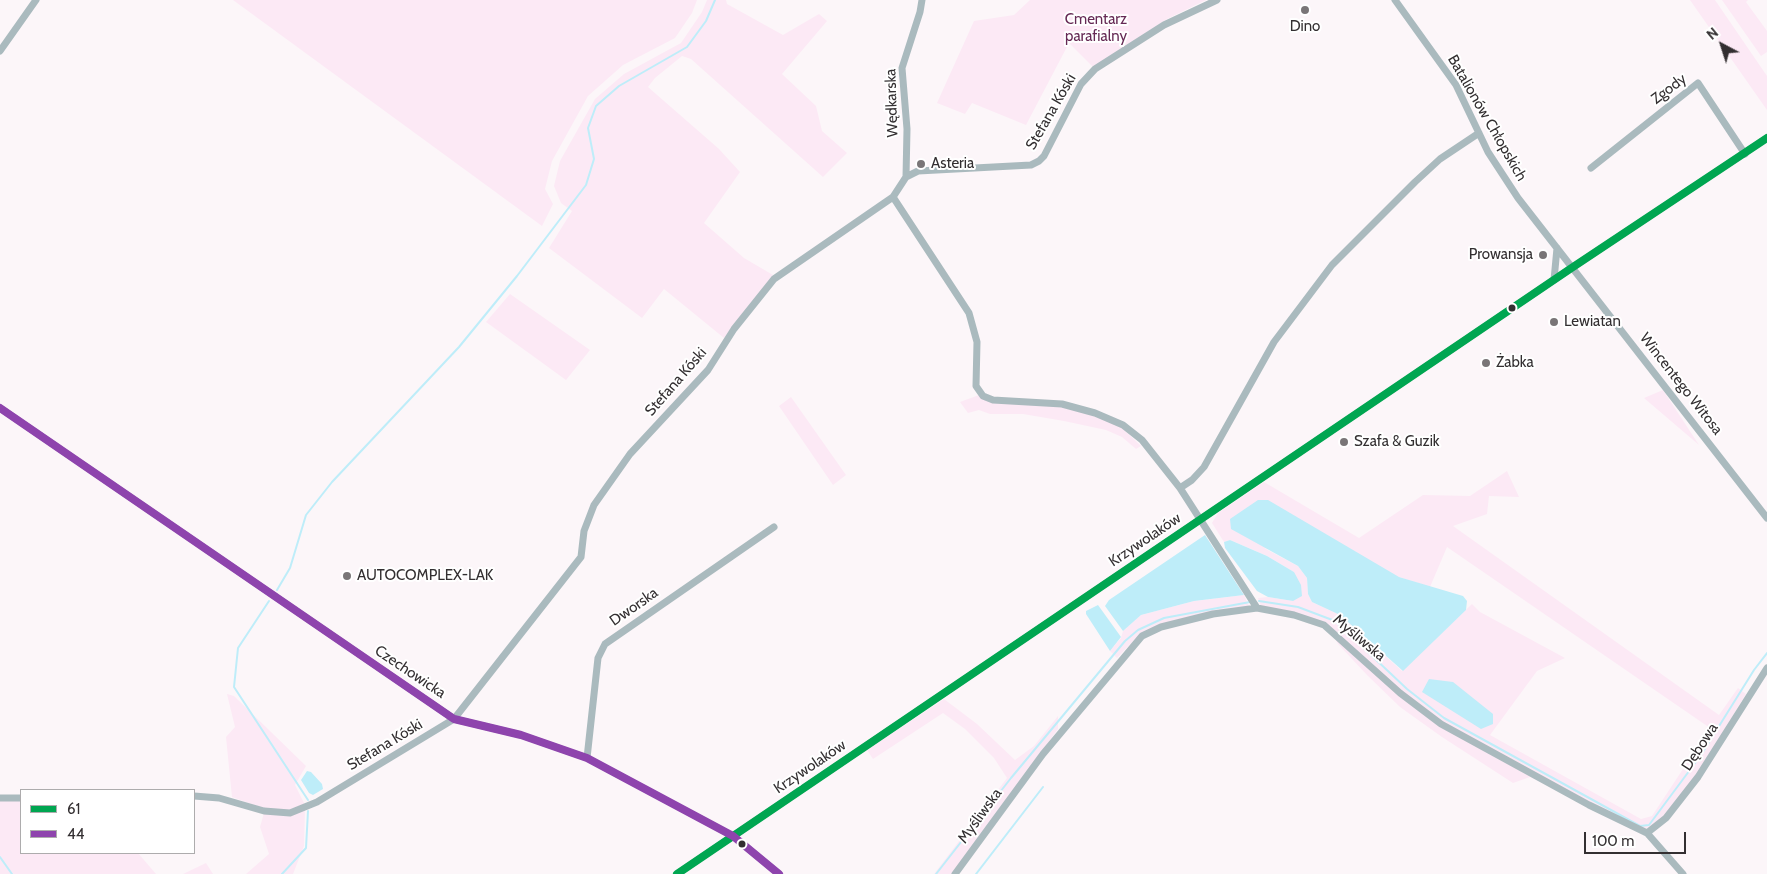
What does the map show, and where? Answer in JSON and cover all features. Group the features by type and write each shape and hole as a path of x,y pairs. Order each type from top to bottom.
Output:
{"street":[{"path":"0,51 36,0"},
{"name":"Wędkarska","path":"906,177 907,129 902,68 922,0"},
{"name":"Stefana Kóski","path":"195,796 219,798 264,811 290,813 317,802 454,719 581,557 584,531 594,505 630,454 708,370 734,329 774,279 893,197 906,177 918,171 1031,165 1044,156 1081,84 1095,69 1164,25 1217,0"},
{"name":"Batalionów Chłopskich","path":"1395,0 1456,85 1479,133 1506,181 1573,267"},
{"name":"Zgody","path":"1591,168 1698,83 1745,154"},
{"path":"1180,488 1192,480 1204,468 1274,342 1332,265 1421,176 1440,159 1479,133"},
{"name":"Krzywolaków","path":"678,874 1573,267 1767,138"},
{"path":"893,197 969,313 976,342 976,386 983,396 994,400 1062,404 1095,413 1123,425 1142,440 1180,488 1257,608"},
{"path":"1554,280 1557,248"},
{"name":"Wincentego Witosa","path":"1573,267 1767,518"},
{"name":"Czechowicka","path":"0,408 454,719 521,735 587,758 733,836 779,874"},
{"name":"Dworska","path":"587,758 598,658 605,644 774,527"},
{"name":"Myśliwska","path":"955,874 1043,754 1142,636 1161,627 1213,614 1257,608 1294,615 1324,625 1400,693 1441,724 1589,805 1647,833 1684,874"},
{"name":"Dębowa","path":"1647,833 1666,818 1698,777 1767,668"},
{"path":"0,798 20,798"}],"green space":[{"path":"233,0 697,0 692,13 675,38 623,65 588,96 552,161 545,189 553,204 542,226"},
{"path":"707,0 726,0 727,4 783,35 819,14 827,21 782,74 816,106 822,131 847,153 823,177 691,59 682,56 655,78 648,87 719,149 740,172 704,223 744,258 773,275 724,338 664,289 642,318 549,248 572,211 561,203 554,186 560,161 595,99 624,74 681,43 702,12"},
{"name":"Cmentarz parafialny","path":"1030,0 1206,0 1167,19 1093,67 1069,43 1026,125 972,103 965,114 937,103 974,21 1014,15"},
{"path":"1690,0 1715,0 1767,76 1767,110"},
{"path":"1722,0 1748,0 1746,2 1767,31 1767,52 1761,56"},
{"path":"510,294 590,350 566,380 486,322"},
{"path":"1663,390 1699,445 1644,398"},
{"path":"979,395 1061,407 1093,415 1120,426 1141,446 1136,449 1122,437 1106,430 1064,421 1023,414 990,414 979,410 968,413 960,402"},
{"path":"791,397 846,475 833,485 779,406"},
{"path":"1507,471 1519,497 1489,496 1487,514 1453,526 1719,715 1738,688 1746,694 1697,775 1664,817 1650,828 1640,828 1530,777 1513,783 1442,737 1400,707 1367,675 1338,644 1325,623 1261,606 1258,598 1268,597 1293,601 1294,572 1267,556 1230,540 1224,542 1212,523 1218,513 1264,482 1359,538 1423,495 1470,496","holes":["1447,547 1710,728 1652,816 1641,819 1490,735 1537,671 1565,658 1480,612 1472,604 1402,671 1340,615 1312,602 1308,594 1307,578 1298,566 1264,548 1399,577 1430,587"]},
{"path":"1244,595 1249,606 1140,634 1117,658 1110,651 1121,638 1123,631 1141,615 1194,601"},
{"path":"227,694 234,696 306,766 295,785 306,807 289,811 265,809 232,797 226,737 235,727"},
{"path":"944,699 977,724 1015,760 1034,746 1058,716 1058,729 952,874 934,874 1007,778 994,758 965,729 943,713 873,759 867,750"},
{"path":"20,799 20,854 139,854 156,874 0,874 0,800"},
{"path":"305,810 304,846 293,874 246,874 269,854 260,827 264,813"},
{"path":"206,863 213,874 183,874"}],"water":[{"path":"1258,500 1268,500 1399,577 1463,596 1467,601 1466,610 1403,671 1340,615 1312,602 1308,594 1307,578 1298,566 1231,529 1230,519"},
{"path":"1205,535 1244,595 1194,601 1141,615 1123,631 1105,606 1109,600"},
{"path":"1230,540 1267,556 1294,572 1301,585 1302,596 1293,601 1268,597 1257,591 1225,548 1224,542"},
{"path":"1098,605 1121,637 1110,651 1086,614 1086,611"},
{"path":"1429,679 1453,682 1493,714 1493,724 1481,729 1422,692"},
{"path":"307,771 311,772 322,784 323,789 313,795 309,793 301,780"}],"waterway":[{"path":"277,590 290,568 306,515 332,482 459,347 517,276 586,185 594,159 588,128 596,106 619,86 687,47 706,21 715,0"},
{"path":"269,601 238,648 234,687 308,800"},
{"path":"1259,601 1298,607 1335,621 1407,689 1444,718 1640,826 1649,825 1701,755 1754,670 1767,653"},
{"path":"936,874 1011,778 1125,641 1138,630 1164,618 1250,602"},
{"path":"976,874 1043,787"},
{"path":"282,874 306,848 308,811"},
{"path":"0,857 12,874"}],"transit line":[{"name":"61","path":"677,874 1570,269 1767,138"},
{"name":"44","path":"0,408 454,719 521,735 587,758 733,836 779,874"}],"place":[{"name":"Dino","path":"1305,10"},
{"name":"Asteria","path":"921,164"},
{"name":"Prowansja","path":"1543,255"},
{"name":"Lewiatan","path":"1554,322"},
{"name":"Żabka","path":"1486,363"},
{"name":"Szafa & Guzik","path":"1344,442"},
{"name":"AUTOCOMPLEX-LAK","path":"347,576"}]}
